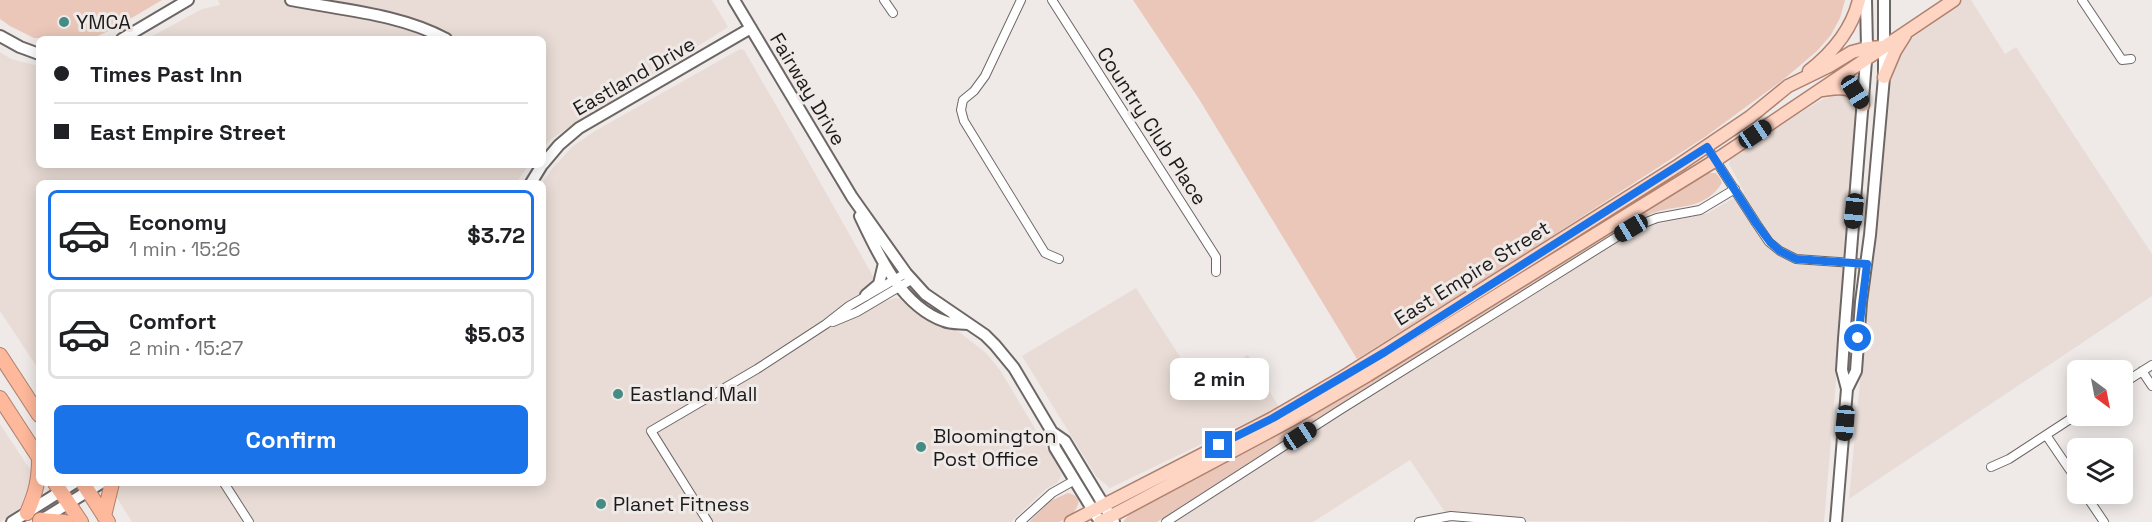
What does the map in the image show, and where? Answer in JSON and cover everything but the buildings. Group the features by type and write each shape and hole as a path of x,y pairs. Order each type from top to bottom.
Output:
{"highway":[{"path":"0,355 36,410"},
{"path":"0,398 36,453"},
{"path":"38,486 35,518 65,522"},
{"path":"106,519 112,486"},
{"path":"85,487 106,519"},
{"path":"62,492 81,522"}],"main road":[{"path":"127,36 188,0"},
{"path":"291,0 400,21 440,36"},
{"name":"Fairway Drive","path":"734,0 852,197 908,277 925,294 985,335 1004,355 1052,432 1055,448 1075,480 1108,520"},
{"path":"1788,86 1836,46 1855,15 1859,0"},
{"path":"1848,389 1842,370 1867,53 1866,0"},
{"path":"1836,522 1848,389 1856,371 1861,302 1867,264 1884,77 1884,0"},
{"path":"1885,47 1954,0"},
{"name":"Eastland Drive","path":"546,157 571,134 589,122 751,28"},
{"path":"1884,77 1895,51 1908,31"},
{"path":"0,36 36,53"},
{"name":"East Empire Street","path":"1108,520 1360,380 1716,160 1818,91 1867,53 1885,47"},
{"name":"East Empire Street","path":"1071,522 1273,418 1349,374 1707,147 1750,117 1788,86 1852,52 1867,53"},
{"path":"1818,91 1843,88 1855,92 1863,105"},
{"name":"Fairway Drive","path":"852,197 872,243 898,283 914,302 946,322 968,324"},
{"path":"866,295 879,284 884,263"},
{"name":"Fairway Drive","path":"1052,432 1065,441 1099,507"},
{"path":"12,522 35,518 62,492 85,487"}],"street":[{"path":"885,0 892,13"},
{"path":"1021,0 985,76 974,91 963,100 961,116 1045,253 1059,259"},
{"name":"Country Club Place","path":"1052,0 1216,256 1216,272"},
{"path":"2082,0 2122,60 2131,59"},
{"path":"1707,147 1770,242 1780,251 1796,259 1867,264"},
{"path":"1166,522 1631,228 1657,218 1700,210 1735,189"},
{"path":"826,324 857,312 908,277"},
{"path":"708,522 651,431 758,369 866,295 898,283"},
{"path":"2133,377 2152,365"},
{"path":"2142,372 2152,386"},
{"path":"1991,467 2009,459 2067,421"},
{"path":"2046,435 2067,466"},
{"path":"1020,522 1052,493 1075,480"},
{"path":"226,486 249,522"},
{"path":"2092,504 2104,522"},
{"path":"1419,522 1437,517 1455,516 1521,522"}],"shaded area":[{"name":"YMCA","path":"0,0 162,0 98,36 36,36 34,38 0,19"},
{"path":"218,0 712,0 728,27 551,139 546,145 546,36 152,36 202,9 220,5"},
{"path":"1133,0 1845,0 1840,18 1831,35 1817,51 1784,79 1705,137 1357,359 1199,99"},
{"path":"1962,0 1971,0 2005,54 2016,47 2152,254 2152,296 1849,499 1889,72 1908,38"},
{"path":"740,49 744,50 887,301 895,298 903,299 940,325 959,332 986,353 1000,370 1060,470 1061,476 1057,483 1046,489 1011,522 132,522 112,490 118,486 546,486 546,180 544,180 573,146 595,131"},
{"path":"0,52 11,59 36,65 36,168 527,168 518,180 36,180 36,365 0,311"},
{"path":"1844,93 1854,99 1858,122 1824,522 1451,521 1410,460 1313,522 1173,522 1613,244 1649,226 1708,213 1744,192 1729,164 1735,152 1823,99"},
{"path":"1708,173 1716,173 1722,183 1709,197 1694,204 1655,212 1632,222 1329,411 1157,522 1123,522 1131,512 1333,402"},
{"path":"1136,288 1198,385 1248,355 1279,407 1110,488 1096,476 1022,356"},
{"path":"0,424 31,471 31,482 30,494 22,506 0,522"},
{"path":"1068,493 1078,499 1078,503 1077,508 1064,520 1029,522 1050,501"}],"place":[{"name":"YMCA","path":"64,22"},
{"name":"Eastland Mall","path":"618,394"},
{"name":"Bloomington Post Office","path":"921,447"},
{"name":"Planet Fitness","path":"601,504"}],"route":[{"path":"1219,445 1273,418 1385,352 1707,147 1756,223 1780,251 1796,259 1867,264 1858,338"}]}
